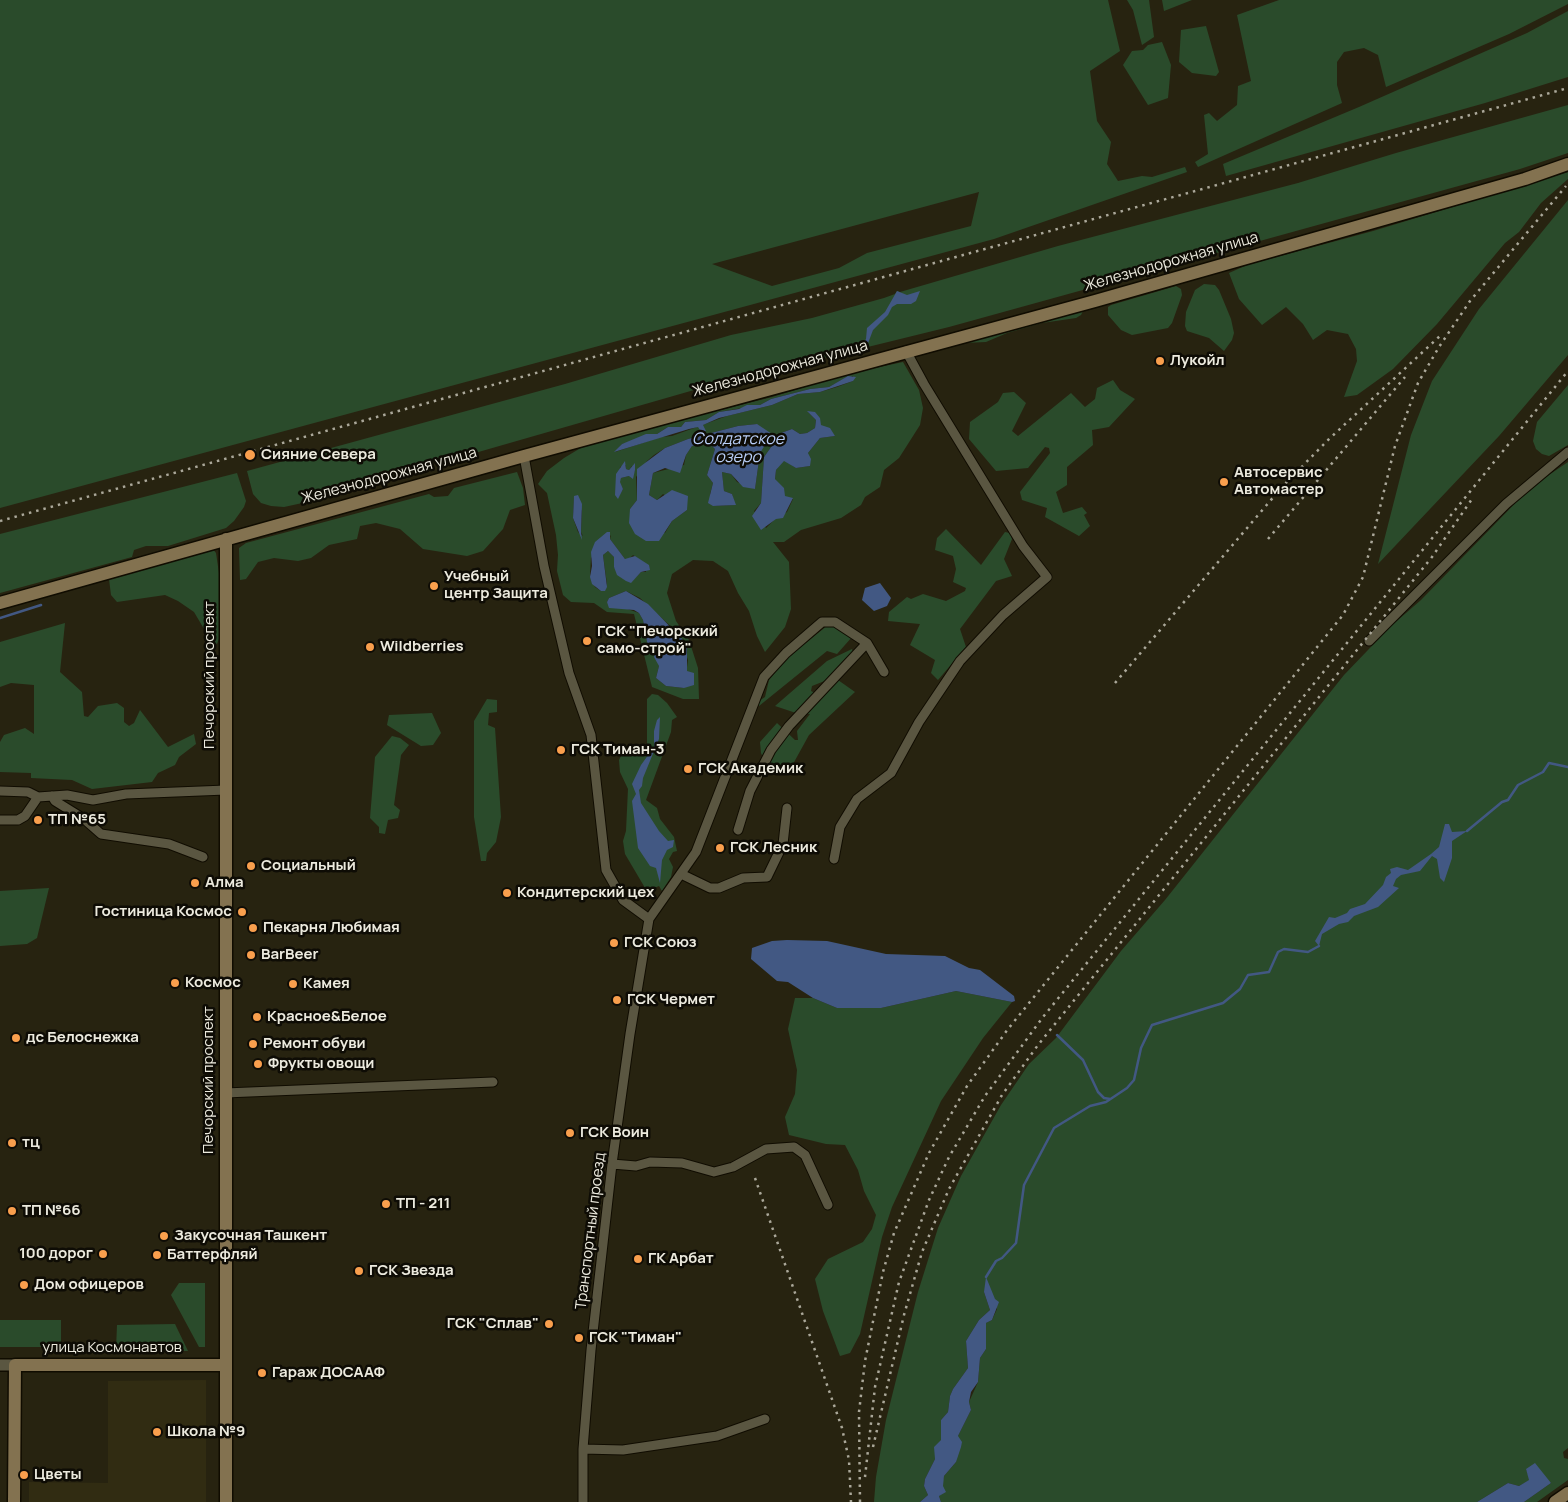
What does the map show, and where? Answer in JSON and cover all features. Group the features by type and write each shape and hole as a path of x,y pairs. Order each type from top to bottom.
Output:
{"main road":[{"name":"Железнодорожная улица","path":"0,603 524,456 1095,301 1478,193 1568,164"},
{"name":"Печорский проспект","path":"226,539 226,1502"},
{"name":"улица Космонавтов","path":"15,1365 225,1364"},
{"path":"14,1502 15,1365"},
{"path":"1555,1502 1568,1492"}],"street":[{"path":"834,859 840,827 857,800 891,773 919,722 960,661 1003,615 1047,577 1023,546 924,384 906,351"},
{"path":"1369,641 1506,504 1568,452"},
{"path":"524,456 544,566 569,673 591,735 606,870 624,900 649,919"},
{"name":"Транспортный проезд","path":"583,1502 583,1449 591,1350 612,1164 630,1034 649,919 696,852 764,677 786,653 822,622 835,622 867,644 884,672"},
{"path":"738,830 750,791 772,750 789,726 867,644"},
{"path":"0,791 28,792 38,797 67,796 93,800 126,794 226,790"},
{"path":"52,796 55,801 84,819 100,834 168,844 203,857"},
{"path":"0,820 18,820 25,816 38,797"},
{"path":"681,874 710,888 719,888 743,878 767,877 783,844 787,808"},
{"path":"225,1093 493,1082"},
{"path":"612,1164 636,1166 650,1162 682,1163 714,1172 733,1167 766,1149 794,1148 806,1155 828,1204"},
{"name":"улица Космонавтов","path":"0,1365 15,1365"},
{"path":"583,1449 624,1450 658,1446 717,1436 765,1419"}],"shaded area":[{"name":"Школа №9","path":"206,1380 206,1502 29,1502 29,1482 108,1483 108,1381"}],"green space":[{"path":"0,0 1108,0 1120,51 1090,71 1097,121 1111,142 1107,164 1118,181 1142,176 1152,177 1185,167 1187,172 994,239 0,508","holes":["979,192 971,226 867,253 839,268 772,286 712,264"]},
{"path":"1127,0 1149,0 1154,37 1142,45 1133,10"},
{"path":"1162,0 1192,0 1164,11"},
{"path":"1279,0 1568,0 1568,4 1509,34 1386,87 1378,55 1364,48 1344,52 1337,62 1337,85 1342,103 1198,167 1195,162 1208,154 1204,115 1209,113 1217,121 1237,105 1238,86 1251,81 1237,15"},
{"path":"1568,11 1568,77 1485,103 1226,176 1223,164 1527,33"},
{"path":"1206,26 1219,72 1216,76 1192,73 1179,62 1181,30"},
{"path":"1162,42 1171,65 1168,98 1148,105 1123,65 1132,51 1143,50 1148,45"},
{"path":"1568,105 1568,153 1520,169 949,327 701,388 468,455 434,462 408,472 307,502 284,507 271,506 261,503 253,494 247,471 565,384 731,335 812,318 884,298 895,294 897,291 900,292 1058,246 1298,183 1396,153"},
{"path":"1568,172 1568,179 1541,203 1519,232 1505,243 1437,324 1393,369 1357,395 1344,397 1357,361 1356,349 1348,334 1327,330 1313,340 1303,324 1286,307 1262,325 1239,299 1229,273 1247,265 1373,231"},
{"path":"1568,200 1568,355 1499,436 1378,564 1411,435 1432,381 1479,309"},
{"path":"1204,284 1215,285 1219,290 1231,319 1234,333 1232,340 1224,351 1209,338 1187,331 1185,326 1186,312 1195,290"},
{"path":"1176,286 1181,289 1182,295 1172,323 1168,328 1132,335 1121,330 1108,315 1108,307 1111,305"},
{"path":"1084,309 1081,315 1076,318 1042,323 1007,333 986,342 963,343 962,339"},
{"path":"903,362 919,390 923,408 920,425 899,458 884,470 880,487 865,497 861,505 841,518 801,530 784,542 773,542 789,562 791,609 785,627 765,652 757,636 749,611 728,571 713,561 693,560 672,574 667,593 676,621 689,640 698,668 699,699 683,699 652,687 634,614 607,612 594,603 571,602 563,595 557,571 556,535 547,493 538,484 547,471 584,446 772,397 851,373","holes":["853,376 853,381 837,387 820,392 798,394 772,405 727,416 672,436 661,437 615,452 622,444 657,434 668,427 681,427 685,422 706,420 719,412 760,405 771,399 810,389 829,387 845,378","808,412 820,418 820,425 835,436 820,438 808,453 810,466 796,468 784,460 776,470 775,479 785,497 793,499 787,512 776,518 766,528 754,511 761,503 764,457 781,433 792,429 800,434 807,433 815,428 816,420","757,424 760,453 755,489 737,482 731,474 722,472 724,491 732,494 735,505 713,506 710,494 713,483 707,475 715,449 709,443 692,446 686,455 684,465 653,473 649,495 657,500 663,494 687,510 672,521 665,533 630,509 637,500 636,477 647,461 654,455 665,448 688,439 738,426","626,465 626,469 629,470 632,466 635,470 633,475 621,478 619,482 620,467","619,482 623,489 618,498","574,497 582,511 581,532 583,536 578,532 573,518","611,535 610,539 625,559 629,559 633,555 645,563 646,572 641,572 631,582 614,567 614,557 608,551 603,555 607,584 601,591 595,587 590,574 591,558","626,591 640,598 679,634 688,660 684,688 666,686 656,678 659,666 655,652 647,642 643,620 639,613 607,602 609,598"]},
{"path":"1113,380 1120,390 1135,399 1109,427 1092,430 1093,445 1067,467 1067,485 1056,492 1063,513 1082,507 1087,513 1084,515 1090,526 1079,536 1045,517 1047,508 1022,500 1020,492 1050,453 1049,448 1045,447 1028,468 996,471 969,439 970,422 998,402 1003,393 1014,392 1026,403 1012,431 1018,436 1071,393 1085,407 1095,399 1097,388"},
{"path":"1568,385 1568,445 1549,456 1542,454 1536,449 1533,441 1537,422"},
{"path":"1568,462 1568,1448 1563,1452 1564,1458 1568,1459 1568,1480 1537,1502 1524,1502 1551,1483 1526,1469 1530,1480 1519,1486 1508,1483 1477,1502 941,1502 939,1496 944,1476 956,1462 958,1436 971,1410 969,1402 978,1382 980,1358 986,1349 986,1323 992,1320 997,1309 992,1294 984,1292 990,1310 979,1320 966,1341 968,1368 953,1389 948,1412 941,1420 941,1440 935,1459 925,1479 924,1486 928,1495 920,1502 874,1502 876,1477 886,1420 918,1292 938,1228 961,1176 1001,1105 1029,1064 1056,1038 1121,951 1165,900 1344,675 1391,626 1421,600 1531,487"},
{"path":"517,472 523,488 525,505 510,510 503,529 483,551 467,556 423,549 400,529 376,523 360,526 357,539 329,545 311,558 298,561 274,558 258,562 246,579 240,580 239,548 246,543 429,494 434,497 448,496 454,488"},
{"path":"237,473 246,501 234,521 226,528 168,546 146,546 134,550 132,557 0,593 0,534"},
{"path":"946,529 981,565 1005,532 1010,533 1012,539 1004,559 1012,576 996,581 960,629 966,647 938,680 931,673 935,660 910,645 920,624 888,621 889,612 907,597 911,599 923,594 946,601 965,591 966,588 953,582 956,569 953,556 935,550 937,538"},
{"path":"212,548 216,553 219,573 220,636 217,644 210,639 194,612 178,601 165,595 117,602 111,595 109,579"},
{"path":"65,623 60,672 82,692 84,716 88,717 98,706 117,703 124,708 124,722 129,726 134,723 140,710 168,747 194,734 196,744 179,757 175,765 158,773 152,782 92,789 72,780 31,778 31,773 0,772 0,742 4,735 25,728 34,734 34,685 11,683 0,687 0,642"},
{"path":"828,625 841,628 852,637 837,654 827,651 759,706 759,701 765,697 769,680 786,659"},
{"path":"852,649 853,654 832,678 812,686 811,691 815,693 838,680 855,692 809,735 793,764 769,771 761,753 760,742 777,723 795,740 798,740 797,731 810,714 796,713 775,706 827,661"},
{"path":"652,694 658,695 667,703 677,717 672,720 671,732 646,800 657,808 660,819 674,837 677,851 673,852 669,859 673,867 671,877 662,891 659,886 654,888 651,898 625,854 623,841 626,831 628,789 620,772 619,760 621,756 641,750 647,745 647,699"},
{"path":"487,699 497,700 497,712 489,713 488,725 495,728 501,817 496,842 487,853 486,861 481,861 474,817 474,721"},
{"path":"432,713 441,733 433,745 421,746 387,725 389,715"},
{"path":"392,736 400,738 409,745 401,755 394,805 400,810 398,818 388,820 385,834 379,833 379,827 370,818 375,757"},
{"path":"49,888 37,938 27,944 0,946 0,891"},
{"path":"956,991 1012,1002 983,1038 941,1101 892,1207 882,1237 860,1334 850,1353 840,1356 823,1311 815,1279 828,1259 863,1242 872,1229 876,1215 864,1191 858,1170 845,1145 826,1144 789,1135 785,1117 795,1094 797,1070 788,1029 795,998 813,998 837,1008 881,1008"},
{"path":"179,1283 205,1283 205,1347 199,1347 171,1295"},
{"path":"0,1320 61,1320 61,1347 0,1347"},
{"path":"175,1324 188,1351 116,1350 117,1325"}],"water":[{"path":"897,291 907,295 920,291 916,301 911,304 897,304 892,307 888,315 873,330 867,346 860,348 866,339 867,328 885,312"},
{"path":"848,376 856,377 853,381 820,392 798,394 772,405 719,418 703,425 706,431 702,433 698,427 614,452 622,444 646,434 657,434 668,427 681,427 685,422 706,420 719,412 739,409 747,405 760,405 771,399 810,389 829,387"},
{"path":"807,411 815,412 820,418 821,425 830,428 835,436 820,438 808,453 811,459 810,466 796,468 784,461 776,470 775,479 784,488 785,496 793,498 783,518 776,519 761,530 752,516 761,503 764,457 781,433 792,429 800,434 807,433 815,428 816,420"},
{"name":"Солдатское озеро","path":"757,424 772,434 760,453 755,489 743,487 731,474 722,472 724,491 732,494 736,505 713,506 708,503 713,483 707,475 715,449 709,443 692,446 686,455 680,473 665,468 653,473 649,495 657,500 672,490 688,496 687,510 672,521 659,541 646,541 635,534 629,523 630,509 637,500 637,469 665,448 688,439 738,426"},
{"path":"625,461 626,469 629,470 635,463 635,470 633,479 629,476 621,478 620,482 623,489 618,499 615,495 616,474"},
{"path":"578,495 582,504 582,540 573,518 574,496"},
{"path":"607,532 610,532 610,539 625,559 635,556 649,565 650,570 641,572 631,583 626,581 617,575 614,567 614,557 608,551 603,555 607,587 605,591 601,591 592,584 590,577 592,566 591,552 595,542"},
{"path":"880,583 891,598 887,606 874,611 862,600 865,588"},
{"path":"626,591 648,604 684,641 687,649 687,671 694,673 694,685 684,688 666,686 656,678 659,666 654,657 655,652 647,642 643,620 639,613 634,610 609,608 607,602 609,598"},
{"path":"660,717 659,739 639,790 641,803 659,831 668,841 674,840 673,847 667,850 662,860 660,883 656,868 650,866 638,848 632,801 636,794 632,784 641,765 654,747 654,731 657,720"},
{"path":"1445,824 1449,824 1452,832 1467,831 1452,841 1452,858 1444,882 1440,878 1437,859 1432,856 1420,871 1401,875 1396,879 1393,886 1399,888 1378,907 1354,916 1348,922 1339,924 1322,934 1319,946 1315,941 1329,917 1335,918 1347,913 1350,909 1365,904 1383,885 1386,877 1391,873 1390,869 1397,867 1408,870 1431,854 1439,847"},
{"path":"772,941 827,941 886,954 945,956 969,968 980,970 1014,996 1015,1001 956,991 881,1008 837,1008 813,998 788,982 777,981 751,959 752,948"},
{"path":"986,1277 995,1299 999,1302 992,1320 986,1323 986,1349 980,1358 978,1382 971,1392 969,1402 971,1410 958,1436 962,1442 961,1447 956,1462 944,1476 943,1486 946,1492 939,1496 941,1502 920,1502 928,1495 924,1486 925,1479 935,1459 934,1447 941,1440 941,1420 948,1412 953,1389 968,1368 966,1341 979,1320 990,1310 984,1292"},
{"path":"1535,1463 1551,1483 1524,1502 1477,1502 1508,1483 1519,1486 1529,1480 1526,1469"}],"waterway":[{"path":"0,618 41,605"},
{"path":"1467,831 1502,802 1508,800 1518,785 1543,772 1549,763 1568,767"},
{"path":"986,1277 996,1261 1002,1258 1016,1243 1024,1185 1054,1128 1090,1106 1106,1102 1127,1088 1134,1080 1141,1048 1152,1025 1223,1003 1240,989 1248,975 1269,972 1278,952 1284,949 1308,952 1319,946"},
{"path":"1057,1035 1083,1060 1098,1092 1104,1098 1110,1099"}],"railway":[{"path":"0,521 1568,88"},
{"path":"860,1502 859,1412 865,1361 883,1272 894,1233 929,1153 967,1086 1008,1029 1343,615 1363,577 1395,446 1418,383 1439,347 1470,301 1566,186"},
{"path":"1115,683 1282,487 1328,440 1441,335"},
{"path":"865,1477 875,1387 899,1282 929,1200 949,1157 985,1096 1043,1017 1568,371"},
{"path":"1268,539 1405,377"},
{"path":"873,1447 904,1315 922,1252 949,1189 1002,1095 1038,1045 1432,557 1472,499"},
{"path":"755,1178 842,1428 849,1460 851,1502"}],"place":[{"name":"Лукойл","path":"1160,361"},
{"name":"Сияние Севера","path":"250,455"},
{"name":"Автосервис Автомастер","path":"1224,482"},
{"name":"Учебный центр Защита","path":"434,586"},
{"name":"ГСК \"Печорский само-строй\"","path":"587,641"},
{"name":"Wildberries","path":"370,647"},
{"name":"ГСК Тиман-3","path":"561,750"},
{"name":"ГСК Академик","path":"688,769"},
{"name":"ТП №65","path":"38,820"},
{"name":"ГСК Лесник","path":"720,848"},
{"name":"Социальный","path":"251,866"},
{"name":"Алма","path":"195,883"},
{"name":"Кондитерский цех","path":"507,893"},
{"name":"Гостиница Космос","path":"242,912"},
{"name":"Пекарня Любимая","path":"253,928"},
{"name":"ГСК Союз","path":"614,943"},
{"name":"BarBeer","path":"251,955"},
{"name":"Космос","path":"175,983"},
{"name":"Камея","path":"293,984"},
{"name":"ГСК Чермет","path":"617,1000"},
{"name":"Красное&Белое","path":"257,1017"},
{"name":"дс Белоснежка","path":"16,1038"},
{"name":"Ремонт обуви","path":"253,1044"},
{"name":"Фрукты овощи","path":"258,1064"},
{"name":"ГСК Воин","path":"570,1133"},
{"name":"тц","path":"12,1143"},
{"name":"ТП - 211","path":"386,1204"},
{"name":"ТП №66","path":"12,1211"},
{"name":"Закусочная Ташкент","path":"164,1236"},
{"name":"100 дорог","path":"103,1254"},
{"name":"Баттерфляй","path":"157,1255"},
{"name":"ГК Арбат","path":"638,1259"},
{"name":"ГСК Звезда","path":"359,1271"},
{"name":"Дом офицеров","path":"24,1285"},
{"name":"ГСК \"Сплав\"","path":"549,1324"},
{"name":"ГСК \"Тиман\"","path":"579,1338"},
{"name":"Гараж ДОСААФ","path":"262,1373"},
{"name":"Школа №9","path":"157,1432"},
{"name":"Цветы","path":"24,1475"}]}
